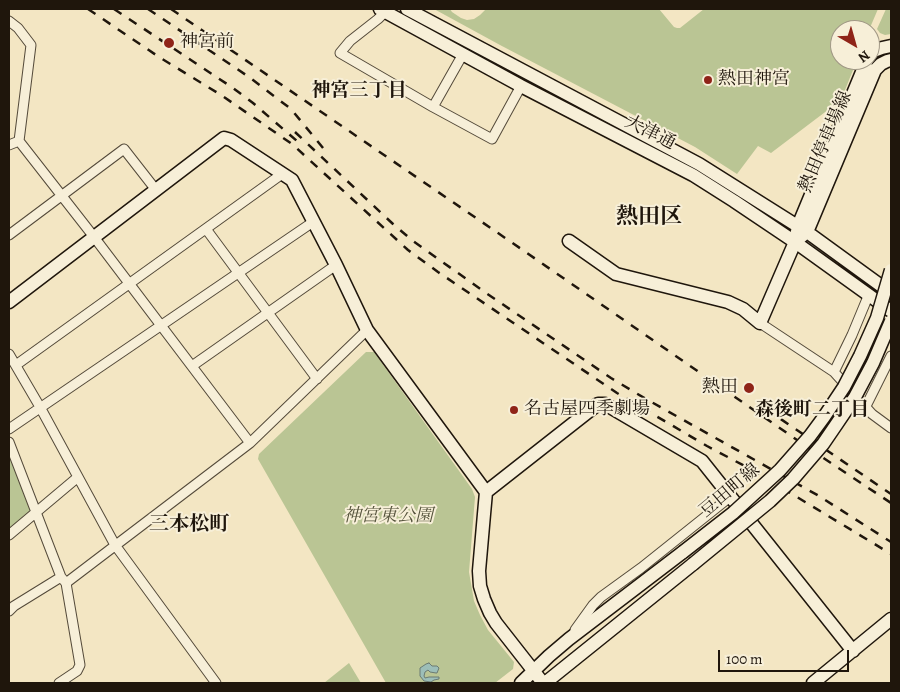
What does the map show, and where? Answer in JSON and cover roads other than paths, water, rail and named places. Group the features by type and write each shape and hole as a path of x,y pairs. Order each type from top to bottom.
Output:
{"street":[{"name":"大津通","path":"407,9 699,164 802,229 891,293"},
{"name":"大津通","path":"384,10 521,86 693,175 795,242 891,310"},
{"path":"384,10 378,20 350,41 340,53 492,139 521,86"},
{"path":"9,22 18,28 31,45 19,141 250,443"},
{"path":"433,107 463,54"},
{"name":"熱田停車場線","path":"760,323 795,242 875,70 881,64 891,60"},
{"name":"熱田停車場線","path":"802,229 863,70"},
{"path":"9,302 224,138 231,140 292,180 367,330 486,492 479,571 480,586 490,613 496,623 544,683"},
{"path":"9,145 19,141"},
{"path":"9,235 124,149 156,190"},
{"path":"16,365 282,174"},
{"path":"9,429 313,222"},
{"path":"206,229 317,379"},
{"path":"569,242 616,274 728,302 743,309 760,323 834,372 872,414 891,428"},
{"path":"192,366 336,265"},
{"name":"豆田町線","path":"521,683 570,639 733,513 780,470 824,417 844,387 877,318 891,270"},
{"path":"834,372 869,294"},
{"name":"豆田町線","path":"544,683 770,501 792,479 823,444 836,425 873,363 891,321"},
{"path":"11,606 63,580 114,545 250,443 367,330"},
{"path":"9,354 40,407 114,545 216,683"},
{"path":"866,406 891,356"},
{"path":"486,492 598,404 605,404 702,461 853,651"},
{"path":"9,442 63,580 80,665 77,671 59,683"},
{"path":"9,535 78,477"},
{"path":"570,639 593,605 601,597 641,568 730,497"},
{"path":"813,683 891,619"}],"water":[{"path":"429,663 439,668 437,673 428,670 425,672 425,678 439,677 439,679 431,682 424,681 420,676 420,668"}],"railway":[{"path":"88,9 159,57 221,95 292,144 408,250 438,272 617,393 707,446 754,471 891,554"},
{"path":"114,9 233,88 297,141"},
{"path":"148,9 249,77 291,109 328,154"},
{"path":"171,9 891,503"},
{"path":"295,132 413,241 486,293 611,378 819,496 891,542"},
{"path":"766,409 891,494"}],"place":[{"name":"神宮前","path":"169,43"},
{"name":"熱田神宮","path":"708,80"},
{"name":"熱田","path":"749,388"},
{"name":"名古屋四季劇場","path":"514,410"}],"district":[{"name":"神宮三丁目","path":"359,91"},
{"name":"熱田区","path":"649,218"},
{"name":"森後町二丁目","path":"812,410"},
{"name":"三本松町","path":"189,525"}],"park label":[{"name":"神宮東公園","path":"388,517"}]}
